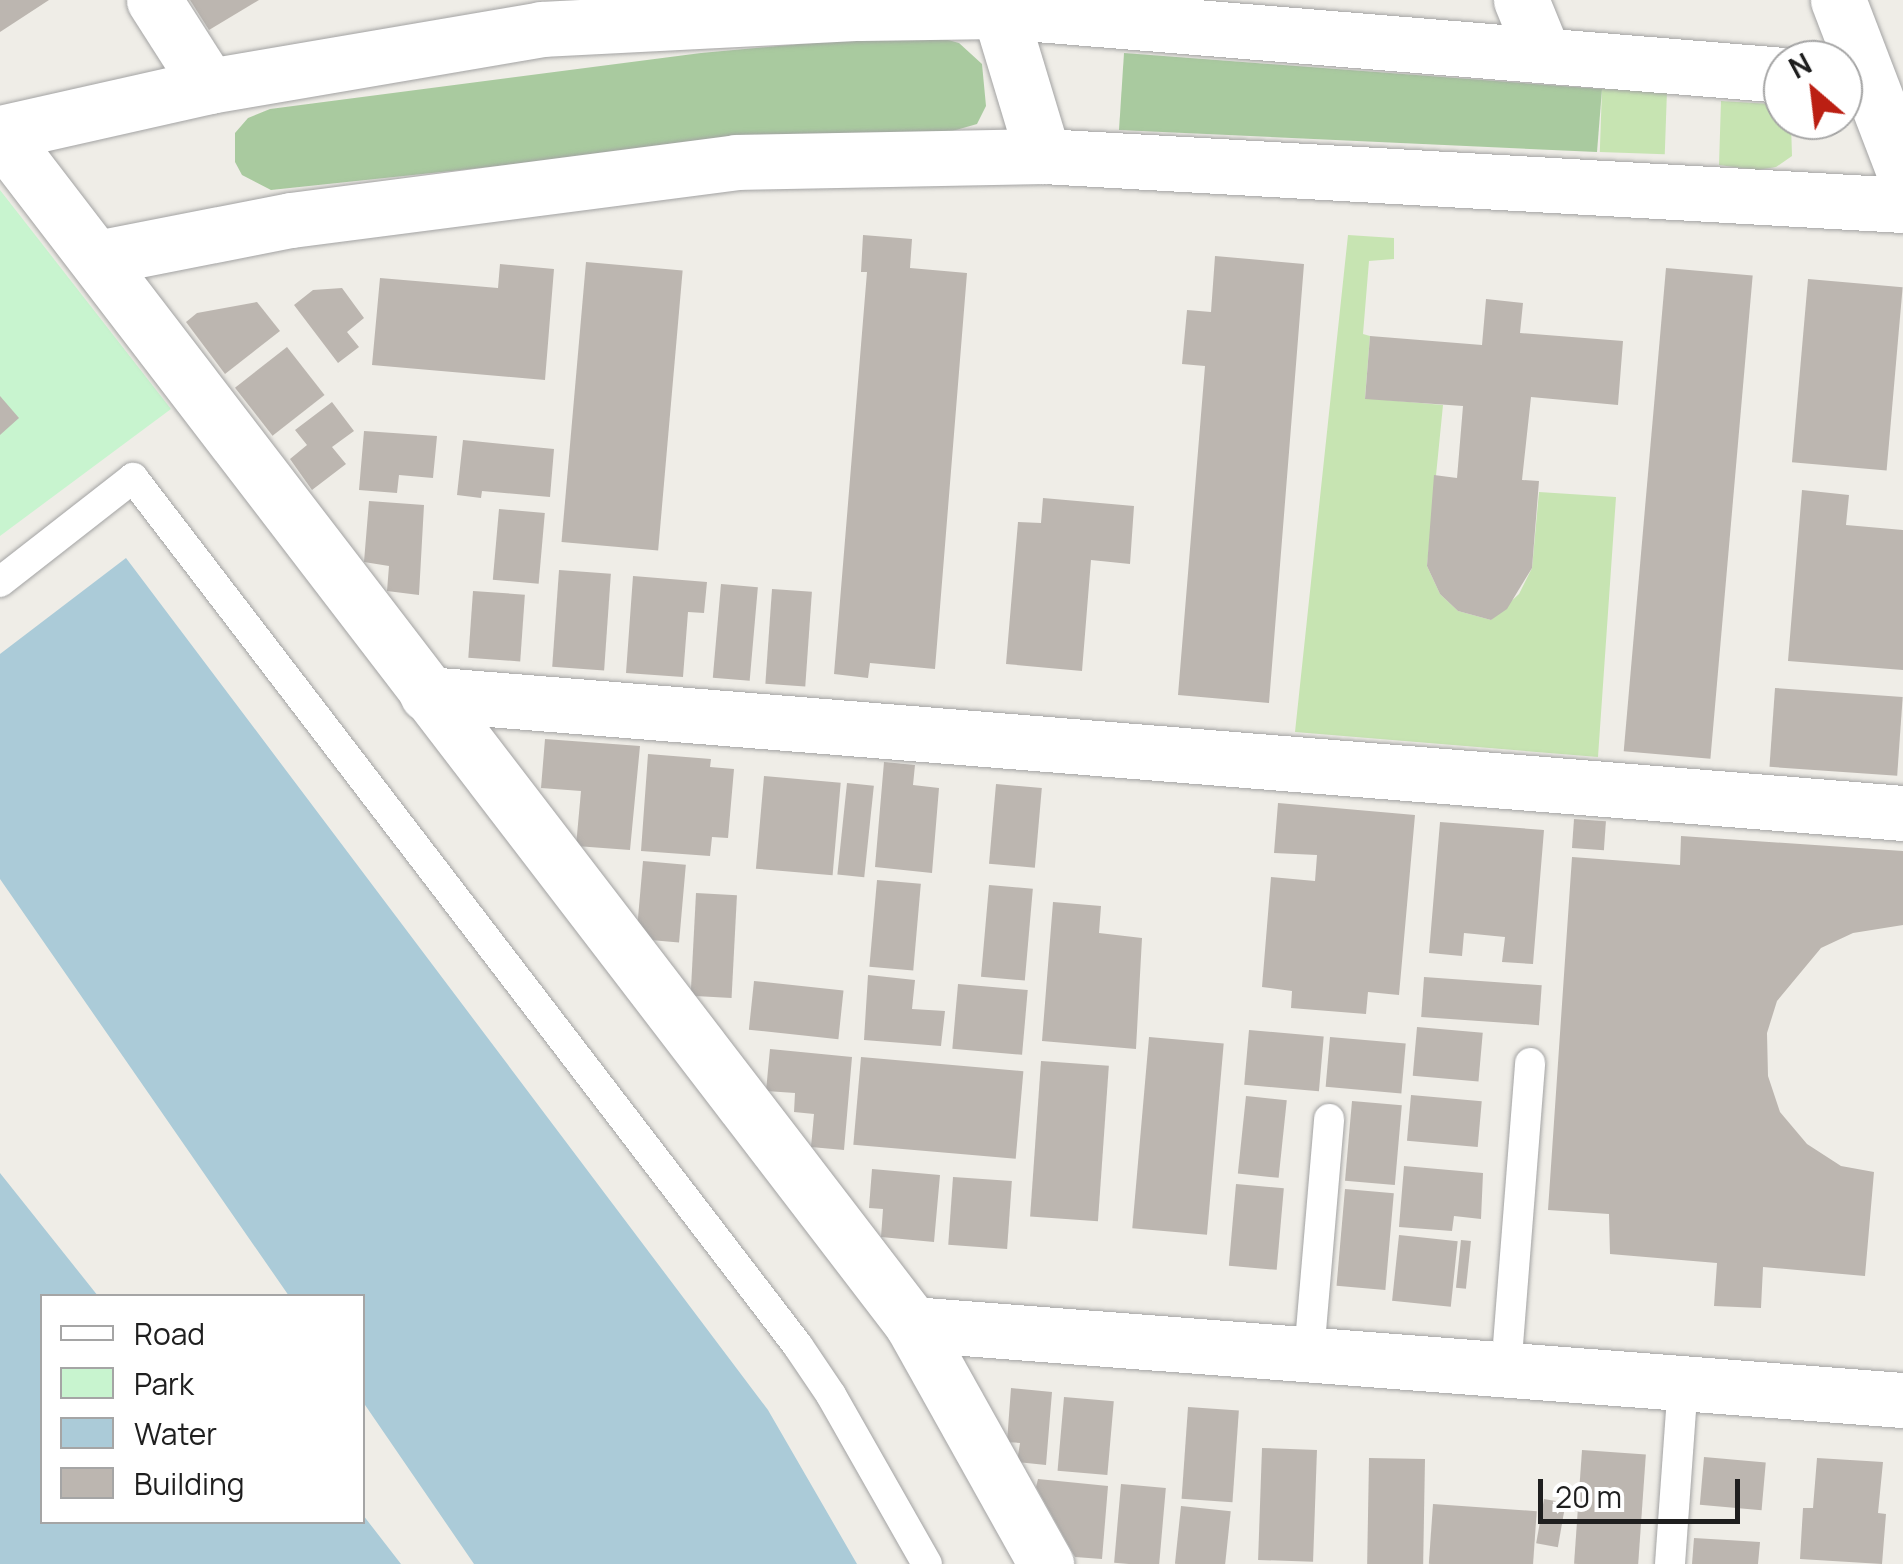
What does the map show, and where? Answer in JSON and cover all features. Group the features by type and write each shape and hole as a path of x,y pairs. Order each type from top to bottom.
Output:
{"street":[{"path":"154,0 208,86"},
{"path":"1522,0 1543,54"},
{"path":"1838,0 1903,169"},
{"path":"998,5 1042,156"},
{"path":"1046,1564 912,1324 1,134 533,14 998,5 1763,73"},
{"path":"97,258 291,220 736,162 1042,156 1903,206"},
{"path":"428,694 1903,813"},
{"path":"912,1324 1903,1400"}],"lane":[{"path":"0,582 133,478 798,1346 831,1395 928,1564"},
{"path":"1506,1370 1530,1063"},
{"path":"1309,1354 1329,1118"},
{"path":"1670,1564 1684,1383"}],"green space":[{"path":"923,33 959,43 982,64 986,106 977,124 949,132 594,156 271,190 242,175 235,162 235,133 248,118 270,109 701,53"},
{"path":"1124,53 1602,89 1597,152 1119,130"},
{"path":"1602,89 1667,91 1665,154 1600,152"},
{"path":"1721,101 1763,104 1763,140 1792,140 1792,156 1776,167 1757,170 1719,165"},
{"path":"0,190 171,409 0,536"},
{"path":"1348,235 1394,238 1394,259 1369,261 1363,334 1370,336 1365,398 1443,405 1427,566 1440,594 1458,611 1491,620 1519,594 1532,568 1539,492 1616,497 1598,757 1295,732"}],"water":[{"path":"126,558 768,1410 857,1564 474,1564 365,1405 365,1294 288,1294 0,879 0,654"},
{"path":"0,1173 96,1294 40,1294 40,1524 365,1524 365,1518 401,1564 0,1564"}],"building":[{"path":"0,0 49,0 0,32"},
{"path":"190,0 259,0 209,30"},
{"path":"863,235 912,239 910,268 967,273 935,669 870,663 868,678 834,674 867,272 861,272"},
{"path":"1215,256 1304,264 1269,703 1178,695 1205,366 1182,364 1187,310 1211,312"},
{"path":"586,262 683,270 658,550 562,542"},
{"path":"500,264 554,269 545,380 372,365 380,278 498,288"},
{"path":"1666,268 1753,276 1710,759 1624,751"},
{"path":"1808,279 1903,287 1887,471 1792,462"},
{"path":"342,288 364,318 347,332 359,347 338,363 294,305 313,290"},
{"path":"1486,299 1523,303 1520,333 1623,341 1618,405 1531,397 1522,480 1539,481 1532,568 1507,609 1491,620 1458,611 1440,594 1427,566 1434,475 1457,478 1463,406 1365,399 1370,336 1482,345"},
{"path":"257,302 280,331 225,374 186,322 197,313"},
{"path":"287,347 325,395 273,436 235,388"},
{"path":"0,396 19,418 0,435"},
{"path":"332,402 354,431 332,447 346,464 312,490 290,459 307,445 295,430"},
{"path":"364,431 437,436 433,478 399,475 397,493 359,490"},
{"path":"463,440 554,449 550,497 482,491 481,498 457,495"},
{"path":"1802,490 1849,495 1846,525 1903,530 1903,670 1788,661"},
{"path":"1043,498 1134,506 1130,564 1091,560 1082,671 1006,664 1018,522 1041,523"},
{"path":"369,501 424,505 419,595 387,591 389,566 364,562"},
{"path":"499,509 545,513 539,584 493,580"},
{"path":"559,570 611,574 604,670 552,667"},
{"path":"633,576 707,582 704,613 688,612 683,677 626,673"},
{"path":"721,584 758,587 750,681 713,678"},
{"path":"772,589 812,592 805,687 765,684"},
{"path":"473,591 525,595 520,661 468,658"},
{"path":"1775,688 1903,697 1897,776 1769,767"},
{"path":"545,739 640,746 630,850 576,846 581,791 541,788"},
{"path":"648,754 711,759 710,767 734,769 728,838 712,837 710,856 641,851"},
{"path":"884,762 915,765 913,785 939,788 932,873 875,867"},
{"path":"764,776 841,783 833,875 756,869"},
{"path":"847,783 874,786 864,877 837,874"},
{"path":"996,784 1042,788 1035,868 989,864"},
{"path":"1278,803 1415,815 1399,995 1368,992 1366,1014 1291,1008 1292,991 1262,987 1271,877 1315,881 1317,855 1274,853"},
{"path":"1574,819 1606,821 1604,850 1572,848"},
{"path":"1440,822 1544,830 1533,964 1502,962 1505,937 1464,933 1462,956 1429,953"},
{"path":"1681,836 1903,851 1903,925 1853,933 1821,948 1777,1001 1767,1033 1768,1076 1780,1112 1807,1144 1841,1166 1874,1172 1865,1276 1763,1267 1761,1308 1714,1306 1717,1263 1610,1254 1609,1214 1548,1210 1572,857 1680,865"},
{"path":"643,861 686,865 679,942 636,939"},
{"path":"877,880 921,884 913,971 869,967"},
{"path":"989,885 1033,889 1025,980 981,977"},
{"path":"696,893 737,895 732,998 691,996"},
{"path":"1053,902 1101,906 1099,933 1142,938 1136,1049 1042,1041"},
{"path":"868,975 915,980 912,1009 945,1011 941,1046 864,1040"},
{"path":"1424,977 1542,985 1539,1025 1421,1017"},
{"path":"754,981 844,990 838,1039 749,1030"},
{"path":"958,984 1028,990 1022,1055 952,1049"},
{"path":"1417,1027 1483,1033 1478,1082 1413,1076"},
{"path":"1249,1030 1324,1037 1319,1091 1244,1085"},
{"path":"1149,1037 1224,1044 1207,1235 1132,1228"},
{"path":"1330,1037 1406,1044 1401,1093 1326,1087"},
{"path":"770,1049 852,1057 844,1150 811,1147 814,1114 794,1112 795,1093 766,1091"},
{"path":"861,1057 1023,1071 1016,1159 853,1145"},
{"path":"1041,1061 1109,1066 1098,1221 1030,1217"},
{"path":"1411,1095 1482,1101 1478,1147 1407,1141"},
{"path":"1246,1096 1287,1100 1279,1178 1238,1174"},
{"path":"1352,1101 1402,1105 1395,1185 1345,1181"},
{"path":"1404,1166 1483,1173 1481,1219 1454,1216 1452,1231 1399,1227"},
{"path":"872,1169 940,1175 934,1242 881,1237 883,1209 869,1208"},
{"path":"953,1177 1012,1181 1007,1249 948,1245"},
{"path":"1236,1184 1284,1188 1277,1270 1229,1266"},
{"path":"1345,1189 1394,1193 1385,1290 1337,1286"},
{"path":"1399,1235 1458,1241 1451,1307 1392,1301"},
{"path":"1461,1240 1471,1241 1466,1289 1456,1288"},
{"path":"1011,1388 1052,1392 1046,1465 1017,1462 1020,1443 1007,1442"},
{"path":"1064,1397 1114,1401 1107,1475 1058,1471"},
{"path":"1188,1407 1239,1411 1232,1502 1182,1499"},
{"path":"1262,1448 1317,1450 1313,1562 1258,1560"},
{"path":"1582,1450 1646,1454 1638,1564 1574,1564"},
{"path":"1704,1457 1766,1462 1762,1510 1700,1505"},
{"path":"1369,1458 1425,1459 1423,1564 1367,1564"},
{"path":"1817,1458 1883,1462 1878,1513 1886,1514 1882,1564 1800,1559 1803,1508 1813,1508"},
{"path":"1038,1479 1108,1486 1102,1559 1075,1557 1036,1487"},
{"path":"1121,1484 1166,1488 1159,1564 1114,1563"},
{"path":"1544,1499 1566,1503 1558,1547 1536,1543"},
{"path":"1433,1504 1537,1511 1533,1564 1429,1564"},
{"path":"1181,1506 1231,1511 1225,1564 1175,1564"},
{"path":"1694,1538 1760,1542 1758,1564 1692,1564"}]}
